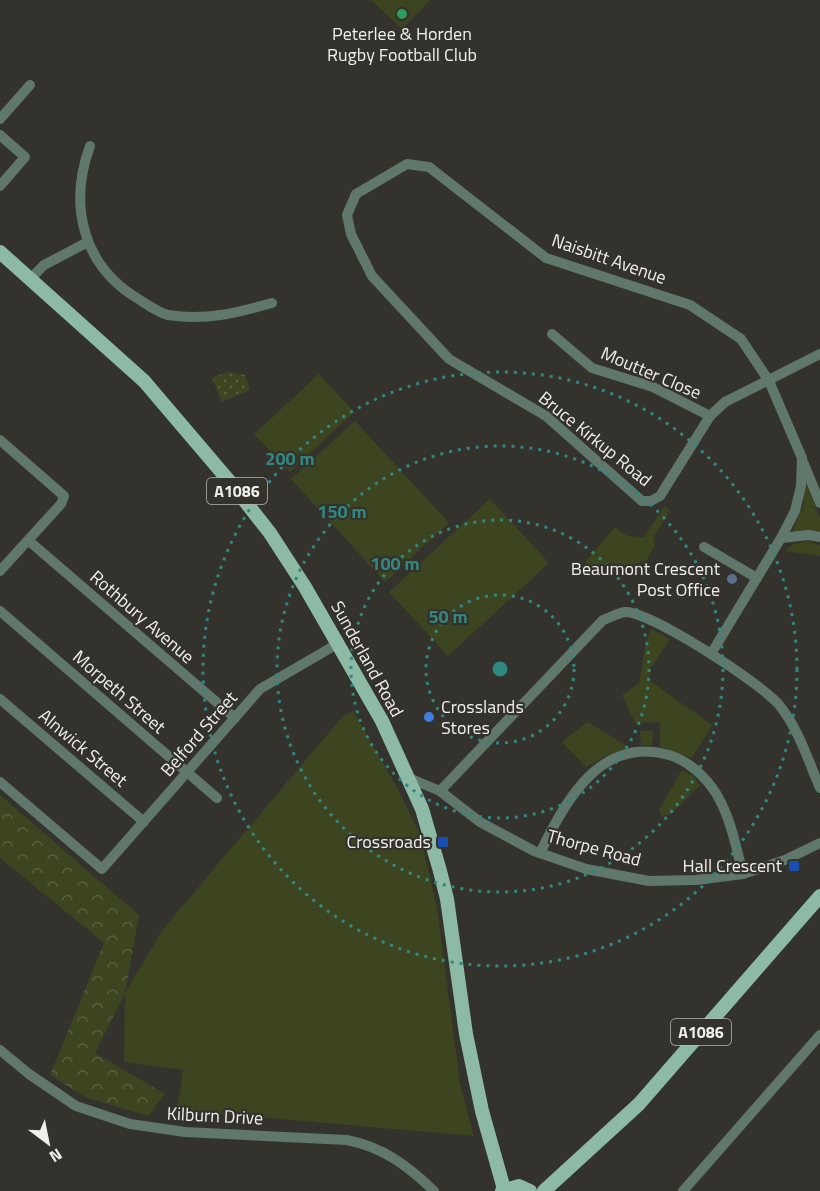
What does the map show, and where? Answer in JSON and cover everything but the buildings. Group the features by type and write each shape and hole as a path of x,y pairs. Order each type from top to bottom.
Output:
{"main road":[{"name":"Sunderland Road","path":"0,253 31,278 144,381 186,428 270,533 339,643 409,778 422,809 447,899 465,1034 503,1190"},
{"name":"A1086","path":"544,1191 639,1104 820,896"},
{"path":"503,1190 519,1186 530,1191"}],"street":[{"path":"0,119 30,85"},
{"path":"0,135 25,157 0,186"},
{"path":"90,146 81,170 81,204 86,243 119,288 166,315 218,318 272,303"},
{"name":"Naisbitt Avenue","path":"347,214 356,194 371,184 407,164 429,167 462,189 546,258 690,305 741,339 769,381"},
{"name":"Bruce Kirkup Road","path":"347,214 351,234 372,276 449,359 546,416 642,501 651,501 660,496 710,416 725,402 820,354"},
{"path":"31,278 44,265 86,243"},
{"name":"Moutter Close","path":"552,334 592,368 652,387 710,416"},
{"path":"769,381 820,503"},
{"path":"0,440 64,496 61,504 0,571"},
{"path":"711,654 795,511 801,486 802,458"},
{"path":"781,538 809,535 820,537"},
{"name":"Rothbury Avenue","path":"29,541 235,718"},
{"path":"704,547 757,578"},
{"name":"Morpeth Street","path":"0,611 217,798"},
{"path":"440,791 603,620 625,612 649,618 711,654 779,704 796,730 820,788"},
{"name":"Belford Street","path":"0,782 102,869 260,689 339,643"},
{"name":"Alnwick Street","path":"0,699 144,822"},
{"path":"540,853 572,794 594,770 620,755 652,750 677,758 699,771 717,795 731,826 743,874"},
{"name":"Thorpe Road","path":"409,778 440,791 480,822 540,853 586,869 649,881 696,880 743,874 785,860 820,843"},
{"path":"683,1191 820,1035"},
{"name":"Kilburn Drive","path":"0,1050 61,1097 103,1115 158,1130 347,1140 368,1144 407,1166 434,1191"}],"green space":[{"name":"Peterlee & Horden Rugby Football Club","path":"371,0 430,0 402,29"},
{"path":"227,372 245,375 250,390 222,402 212,378"},
{"path":"319,374 354,412 290,472 254,434"},
{"path":"355,421 449,523 385,582 291,479"},
{"path":"805,482 820,518 820,531 792,532 803,507"},
{"path":"490,499 549,563 448,656 389,592"},
{"path":"665,506 670,510 654,537 655,546 646,561 599,574 585,562 615,527 627,536 644,537"},
{"path":"807,541 820,545 820,556 785,551 792,545"},
{"path":"651,629 670,639 651,668 649,680 712,725 692,758 660,747 660,722 635,723 622,695 639,683 646,643"},
{"path":"353,711 398,789 420,835 437,907 460,1083 474,1136 177,1110 183,1070 124,1062 125,993 163,929 343,716"},
{"path":"588,722 629,747 586,767 562,742"},
{"path":"640,731 653,731 652,745 641,745"},
{"path":"682,770 692,775 700,785 671,814 662,816 659,810"},
{"path":"0,795 139,915 125,993 95,1053 165,1094 148,1116 87,1098 50,1075 104,943 0,858"}],"place":[{"name":"Peterlee & Horden Rugby Football Club","path":"402,14"},
{"name":"Beaumont Crescent Post Office","path":"732,579"},
{"name":"Crosslands Stores","path":"429,717"},
{"name":"Crossroads","path":"443,842"},
{"name":"Hall Crescent","path":"794,866"}]}
